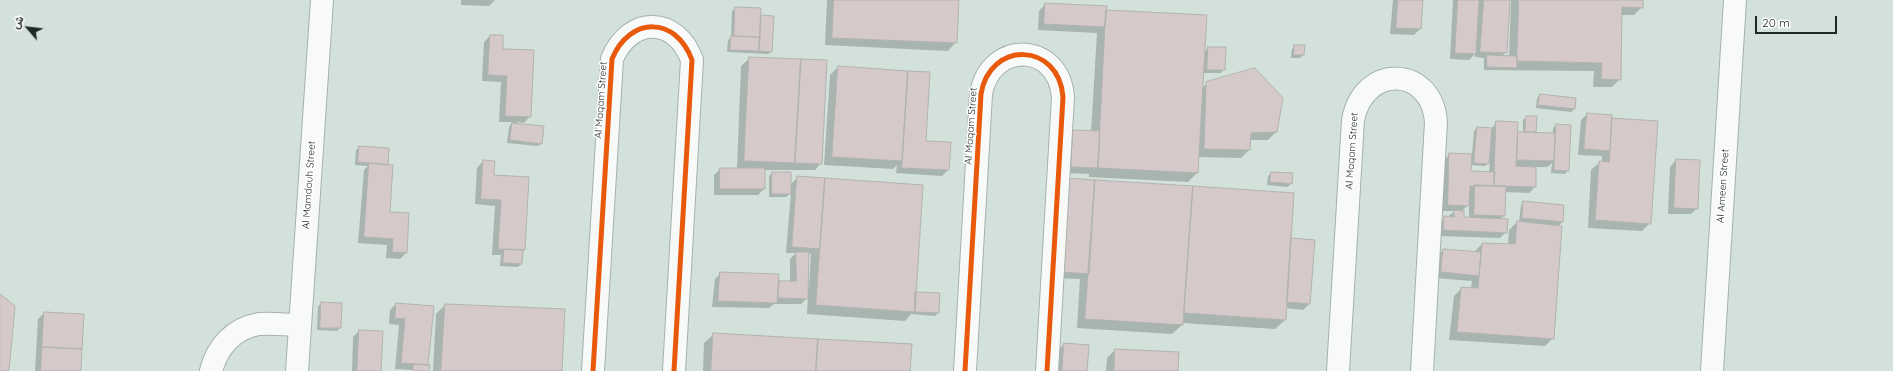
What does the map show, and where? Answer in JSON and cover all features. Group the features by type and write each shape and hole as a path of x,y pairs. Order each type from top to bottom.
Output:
{"street":[{"name":"Al Mamdouh Street","path":"297,371 322,0"},
{"name":"Al Ameen Street","path":"1712,371 1735,0"},
{"name":"Al Maqam Street","path":"594,371 612,59 617,48 625,38 635,31 647,27 659,28 671,32 681,39 688,49 692,60 674,371"},
{"name":"Al Maqam Street","path":"965,371 981,94 983,83 988,72 996,63 1007,57 1018,54 1035,57 1051,65 1058,75 1062,86 1063,97 1047,371"},
{"name":"Al Maqam Street","path":"1338,371 1353,120 1358,102 1368,88 1379,82 1390,79 1402,79 1414,83 1431,99 1435,110 1436,122 1422,371"},
{"path":"211,371 213,362 220,348 230,337 244,329 259,324 300,325"}],"building":[{"path":"834,0 959,0 957,43 832,38"},
{"path":"1398,0 1423,0 1421,29 1396,28"},
{"path":"1458,0 1479,0 1476,54 1455,53"},
{"path":"1484,0 1510,0 1507,53 1480,52"},
{"path":"1519,0 1643,0 1643,8 1622,7 1621,80 1601,79 1602,63 1517,61"},
{"path":"1045,3 1107,6 1105,27 1044,24"},
{"path":"735,7 761,8 760,37 734,36"},
{"path":"1106,10 1207,15 1198,173 1098,168"},
{"path":"761,15 774,16 772,52 759,51"},
{"path":"490,35 503,35 503,49 534,50 531,117 505,116 507,76 488,75"},
{"path":"731,36 760,37 759,51 730,50"},
{"path":"1294,45 1305,45 1304,55 1294,55"},
{"path":"1208,47 1226,47 1225,70 1207,70"},
{"path":"1487,55 1517,56 1517,68 1487,67"},
{"path":"749,57 801,59 795,163 744,161"},
{"path":"801,59 827,60 822,164 795,163"},
{"path":"838,66 908,71 902,161 832,157"},
{"path":"1255,68 1283,98 1277,132 1251,133 1250,150 1204,149 1206,82"},
{"path":"908,71 930,72 926,141 951,142 949,170 902,168"},
{"path":"1540,94 1576,98 1575,109 1538,105"},
{"path":"1587,113 1612,115 1610,151 1584,149"},
{"path":"1526,116 1537,116 1536,132 1525,132"},
{"path":"1612,118 1658,121 1651,224 1595,220 1599,161 1609,162"},
{"path":"1496,121 1518,122 1516,166 1536,167 1536,187 1494,186"},
{"path":"512,123 544,126 542,144 510,140"},
{"path":"1556,124 1571,125 1569,171 1554,170"},
{"path":"1477,127 1492,128 1489,164 1474,163"},
{"path":"1073,130 1100,131 1098,168 1071,167"},
{"path":"1518,132 1555,133 1554,161 1517,160"},
{"path":"359,146 389,148 388,165 358,162"},
{"path":"1449,153 1472,154 1471,171 1495,172 1494,186 1470,186 1469,206 1448,205"},
{"path":"1676,159 1700,160 1698,209 1674,208"},
{"path":"483,160 495,161 494,175 529,177 525,250 498,249 501,200 481,199"},
{"path":"369,163 393,165 390,212 409,213 407,253 392,252 393,239 364,237"},
{"path":"720,168 765,168 765,189 720,189"},
{"path":"772,172 791,172 791,194 772,194"},
{"path":"1271,172 1293,173 1292,184 1270,182"},
{"path":"797,176 825,178 820,249 792,247"},
{"path":"825,178 923,185 915,312 816,305"},
{"path":"1067,178 1095,180 1089,274 1061,272"},
{"path":"1095,180 1193,186 1183,325 1085,319"},
{"path":"1475,185 1506,186 1505,216 1474,215"},
{"path":"1193,186 1294,193 1286,320 1184,313"},
{"path":"1523,201 1564,205 1563,222 1522,218"},
{"path":"1454,210 1464,211 1464,217 1508,219 1507,233 1443,230 1444,216 1454,217"},
{"path":"1517,221 1562,226 1554,339 1457,332 1461,287 1478,288 1482,243 1515,244"},
{"path":"1291,238 1315,240 1310,304 1287,302"},
{"path":"504,249 523,250 522,264 503,263"},
{"path":"1443,249 1481,252 1479,276 1441,272"},
{"path":"796,252 809,252 808,299 778,298 779,281 796,281"},
{"path":"720,272 779,274 777,303 718,301"},
{"path":"915,292 940,293 939,313 915,312"},
{"path":"0,294 15,306 9,371 0,371"},
{"path":"321,302 342,303 341,328 320,328"},
{"path":"396,303 434,306 428,365 401,363 405,319 395,318"},
{"path":"445,304 565,309 562,371 441,371"},
{"path":"44,312 84,314 82,349 42,347"},
{"path":"359,330 383,331 381,371 357,371"},
{"path":"713,333 818,339 816,371 711,371"},
{"path":"818,339 912,344 910,371 816,371"},
{"path":"1064,343 1089,345 1087,371 1062,371"},
{"path":"42,347 82,349 81,371 41,371"},
{"path":"1115,349 1179,352 1178,371 1114,371"},
{"path":"414,364 430,365 429,371 413,371"}],"cycle path":[{"path":"593,371 612,59 620,45 630,35 641,29 653,27 664,29 675,35 685,46 692,60 674,371"},
{"path":"965,371 981,94 987,76 997,64 1010,57 1024,55 1038,58 1050,66 1059,79 1063,97 1047,371"}]}
